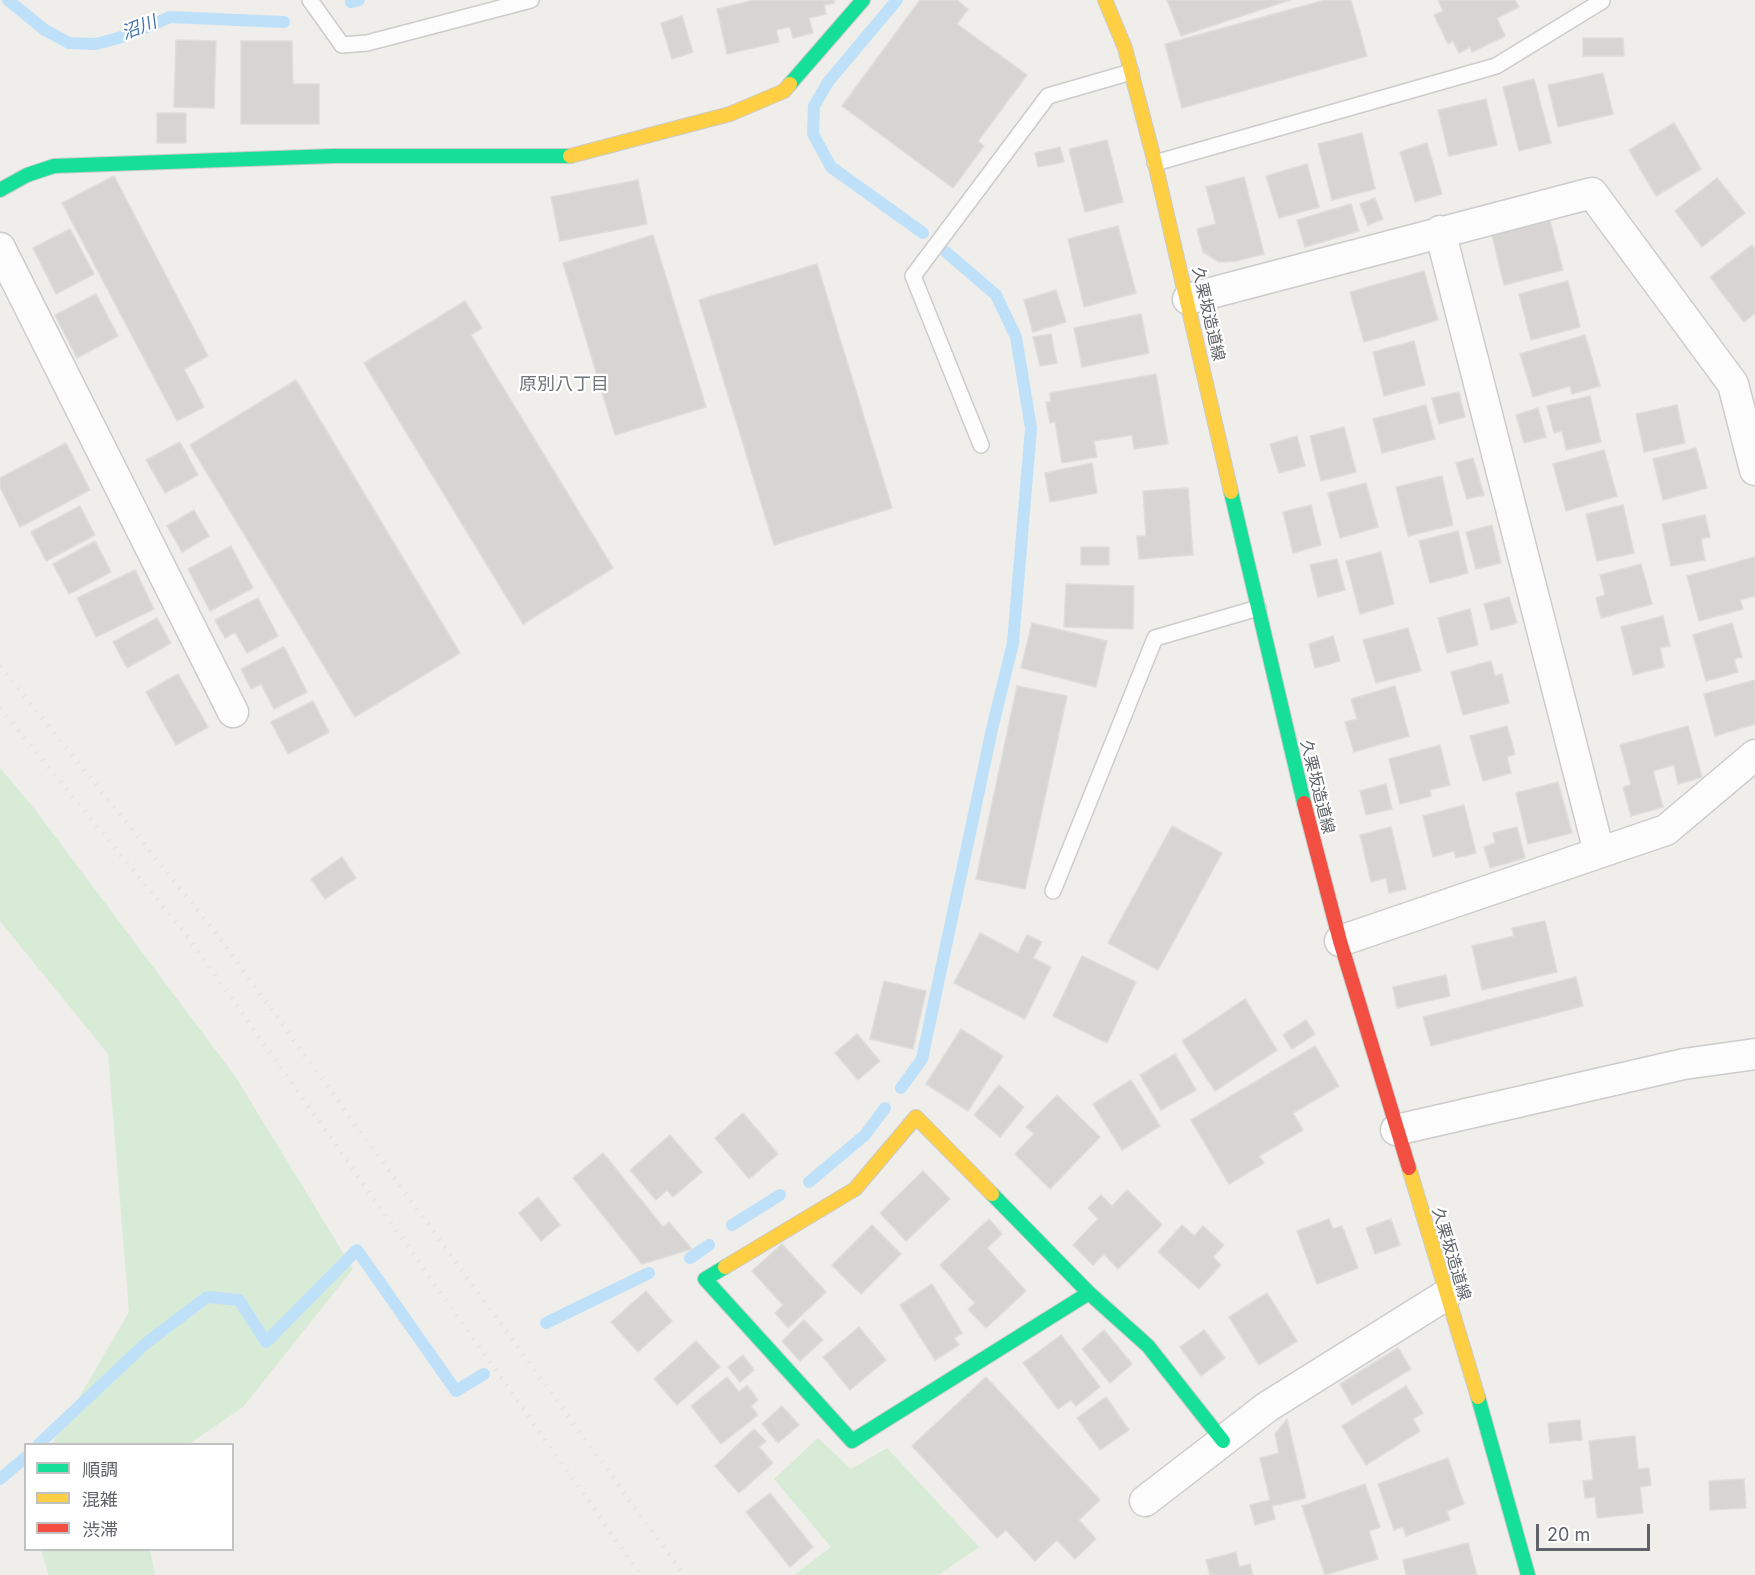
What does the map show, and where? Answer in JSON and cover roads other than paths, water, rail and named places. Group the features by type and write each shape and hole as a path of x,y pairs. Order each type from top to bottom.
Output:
{"street":[{"path":"0,190 27,175 54,166 333,156 566,157 730,114 784,90 863,0"},
{"name":"久栗坂造道線","path":"1105,0 1125,48 1155,163 1294,766 1340,941 1395,1130 1476,1389 1528,1575"},
{"path":"1188,299 1440,231 1592,193 1733,384 1755,470"},
{"path":"1440,231 1599,852"},
{"path":"0,248 233,712"},
{"path":"1340,941 1666,830 1755,755"},
{"path":"1395,1130 1684,1064 1755,1054"},
{"path":"1089,1293 852,1441 705,1279 855,1189 916,1117 1089,1293 1148,1346 1223,1441"},
{"path":"1145,1501 1267,1407 1446,1295"}],"lane":[{"path":"310,0 342,45 367,43 477,7 531,0"},
{"path":"1155,163 1496,66 1602,1"},
{"path":"981,445 913,276 1048,96 1131,72"},
{"path":"1053,891 1155,638 1258,608"}],"waterway":[{"name":"沼川","path":"8,0 45,30 69,43 96,44 129,35 170,17 284,22"},
{"name":"沼川","path":"351,2 359,0"},
{"path":"897,0 828,82 814,106 813,134 831,167 923,233"},
{"path":"901,1088 922,1059 992,729 1013,643 1031,428 1016,337 996,295 946,252"},
{"path":"809,1182 865,1135 885,1108"},
{"path":"732,1225 780,1195"},
{"path":"690,1258 709,1245"},
{"path":"40,1443 145,1344 207,1297 239,1300 266,1342 357,1250 456,1391 484,1374"},
{"path":"546,1323 649,1273"},
{"path":"0,1479 24,1459"}],"railway":[{"path":"0,666 212,928 684,1575"},
{"path":"0,708 191,941 641,1575"}],"district":[{"name":"原別八丁目","path":"564,385"}]}
